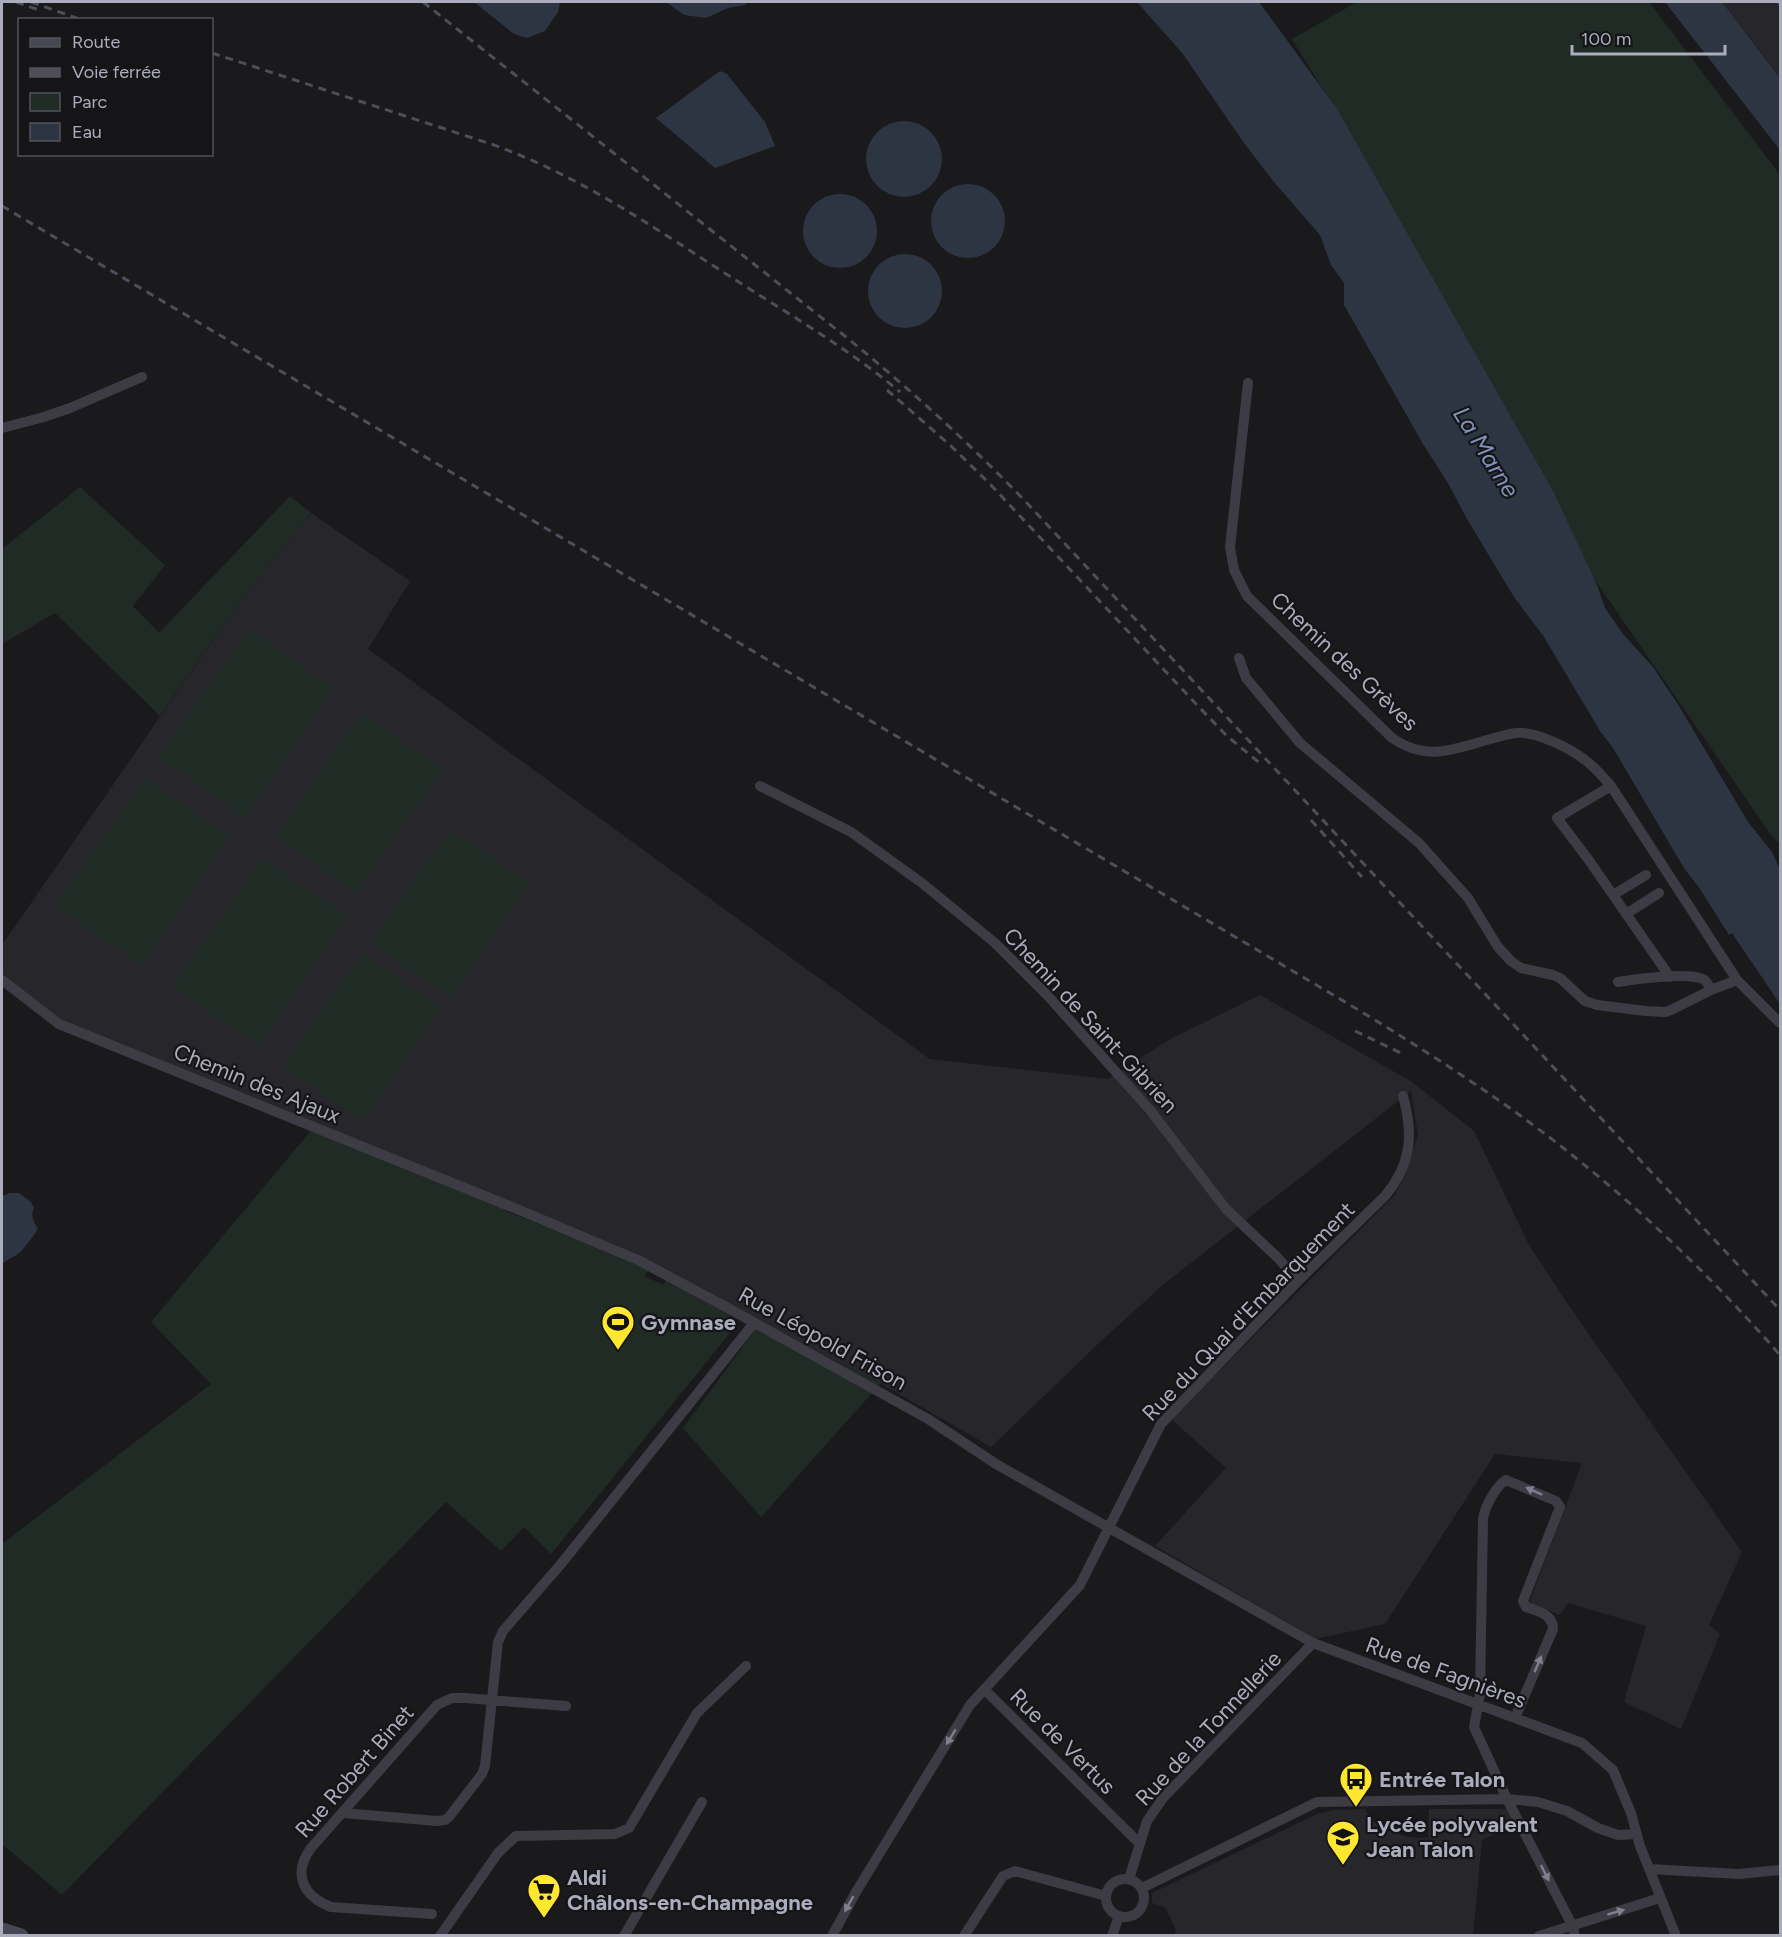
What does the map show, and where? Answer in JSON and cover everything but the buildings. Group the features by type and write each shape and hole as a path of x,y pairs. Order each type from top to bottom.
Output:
{"main road":[{"path":"2,1930 21,1935"}],"street":[{"path":"2,428 70,408 141,377"},
{"name":"Chemin des Grèves","path":"1248,384 1230,547 1234,570 1247,596 1392,738 1404,746 1419,752 1430,753 1451,750 1516,733 1528,733 1541,737 1584,759 1611,786 1737,980 1780,1023"},
{"path":"1239,658 1246,678 1300,743 1419,843 1468,898 1498,947 1521,968 1554,975 1585,1001 1606,1008 1665,1012 1737,980"},
{"name":"Chemin de Saint-Gibrien","path":"760,786 851,832 922,883 995,943 1048,996 1150,1110 1226,1209 1278,1258 1298,1281"},
{"path":"1611,786 1557,818 1670,976"},
{"path":"1613,895 1646,875"},
{"path":"1626,914 1659,893"},
{"path":"1618,982 1670,976 1703,979 1711,990"},
{"name":"Chemin des Ajaux","path":"2,980 59,1024 507,1205"},
{"name":"Rue du Quai d'Embarquement","path":"832,1935 970,1705 1080,1585 1161,1424 1298,1281 1395,1185 1405,1163 1410,1138 1409,1118 1403,1096"},
{"name":"Rue Léopold Frison","path":"507,1205 638,1260 928,1419 996,1464 1108,1527"},
{"path":"343,1813 437,1821 449,1817 482,1774 485,1766 498,1642 503,1631 561,1564 754,1323"},
{"path":"1515,1718 1553,1629 1549,1616 1526,1606 1523,1601 1560,1507 1556,1501 1506,1480 1500,1484 1484,1514 1480,1694 1474,1727 1574,1930"},
{"name":"Rue de Fagnières","path":"1108,1527 1313,1643 1582,1743 1613,1770 1676,1935"},
{"name":"Rue de la Tonnellerie","path":"1129,1879 1147,1821 1163,1798 1313,1643"},
{"path":"440,1935 498,1853 516,1836 615,1834 629,1828 696,1713 746,1666"},
{"name":"Rue de Vertus","path":"985,1690 1140,1844"},
{"name":"Rue Robert Binet","path":"432,1914 331,1907 318,1901 309,1892 303,1883 302,1864 311,1848 437,1705 452,1698 566,1706"},
{"path":"1142,1888 1317,1802 1507,1798 1538,1802 1567,1811 1598,1828 1618,1835 1637,1834"},
{"path":"624,1935 702,1802"},
{"path":"1649,1869 1739,1874 1780,1870"},
{"path":"964,1935 1003,1876 1015,1871 1106,1896"},
{"path":"1129,1879 1142,1888 1144,1899 1140,1910 1131,1917 1119,1917 1108,1908 1106,1896 1111,1884 1116,1880 1129,1879"},
{"path":"1539,1935 1574,1930 1660,1898"},
{"path":"1112,1935 1119,1917"}],"shaded area":[{"path":"1722,2 1780,2 1780,77"},
{"path":"311,513 410,581 368,649 930,1059 1108,1079 1172,1038 1260,995 1412,1082 1474,1131 1529,1245 1567,1303 1742,1552 1709,1625 1720,1634 1681,1729 1624,1702 1646,1626 1568,1603 1560,1615 1529,1603 1582,1463 1495,1454 1385,1624 1315,1639 1155,1546 1226,1468 1171,1419 1394,1196 1406,1174 1418,1135 1411,1091 1164,1284 991,1447 873,1379 754,1323 626,1253 74,1028 2,981 2,945 241,600"},
{"name":"Lycée polyvalent Jean Talon","path":"1365,1809 1369,1818 1381,1828 1407,1837 1428,1838 1429,1809 1509,1809 1517,1824 1482,1840 1473,1935 1174,1935 1176,1930 1165,1907 1152,1903 1152,1893 1317,1814 1334,1810"}],"green space":[{"path":"1357,2 1649,2 1780,175 1780,844 1771,835 1577,554 1337,112 1292,39"},
{"path":"80,487 165,565 133,606 159,633 290,496 311,513 241,600 160,716 55,613 2,644 2,549"},
{"path":"249,629 334,688 245,817 159,758"},
{"path":"362,713 443,769 357,893 276,837"},
{"path":"145,778 230,837 141,966 55,907"},
{"path":"451,829 530,884 450,998 371,943"},
{"path":"262,858 348,917 258,1046 173,987"},
{"path":"363,953 442,1008 362,1122 283,1067"},
{"path":"314,1127 507,1205 503,1210 649,1269 645,1276 663,1285 667,1279 731,1316 734,1328 551,1554 524,1527 501,1551 446,1502 62,1895 2,1844 2,1544 211,1384 151,1322"},
{"path":"759,1325 881,1383 761,1517 683,1428"}],"water":[{"path":"474,2 560,3 558,12 545,31 527,38 514,34"},
{"path":"666,2 747,2 746,5 728,8 706,18 684,15"},
{"name":"La Marne","path":"1137,2 1259,2 1337,109 1554,493 1597,585 1605,608 1623,634 1653,667 1748,822 1772,852 1780,870 1780,1004 1732,933 1729,935 1684,868 1544,637 1514,597 1467,519 1344,305 1344,283 1331,265 1320,235 1244,143 1183,54"},
{"path":"1665,2 1722,2 1780,78 1780,150"},
{"path":"720,71 727,74 765,122 775,146 715,168 656,118"},
{"path":"904,121 919,124 931,132 939,144 942,159 939,174 931,186 919,194 904,197 889,194 877,186 869,174 866,159 869,144 877,132 889,124"},
{"path":"961,184 975,184 989,190 999,200 1005,214 1005,228 999,242 989,252 975,258 961,258 947,252 937,242 931,228 931,214 937,200 947,190"},
{"path":"840,194 861,200 871,210 877,231 871,252 861,262 840,268 819,262 809,252 803,231 809,210 819,200"},
{"path":"905,254 919,257 931,265 939,277 942,291 939,305 931,317 919,325 905,328 891,325 879,317 871,305 868,291 871,277 879,265 891,257"},
{"path":"19,1193 31,1202 34,1208 33,1219 38,1229 21,1252 2,1264 2,1196"}],"railway":[{"path":"16,2 39,10"},
{"path":"31,2 76,18"},
{"path":"423,2 846,337 893,376 983,459 1026,502 1780,1310"},
{"path":"213,53 491,144 556,171 646,222 798,319 881,376 900,392"},
{"path":"2,206 1340,999 1429,1054 1533,1125 1609,1185 1681,1250 1780,1355"},
{"path":"887,390 990,484 1227,736 1262,765"},
{"path":"1311,820 1362,877"},
{"path":"1355,1031 1401,1053"}],"place":[{"name":"Gymnase","path":"618,1351"},
{"name":"Entrée Talon","path":"1356,1808"},
{"name":"Lycée polyvalent Jean Talon","path":"1343,1866"},
{"name":"Aldi Châlons-en-Champagne","path":"544,1919"}]}
